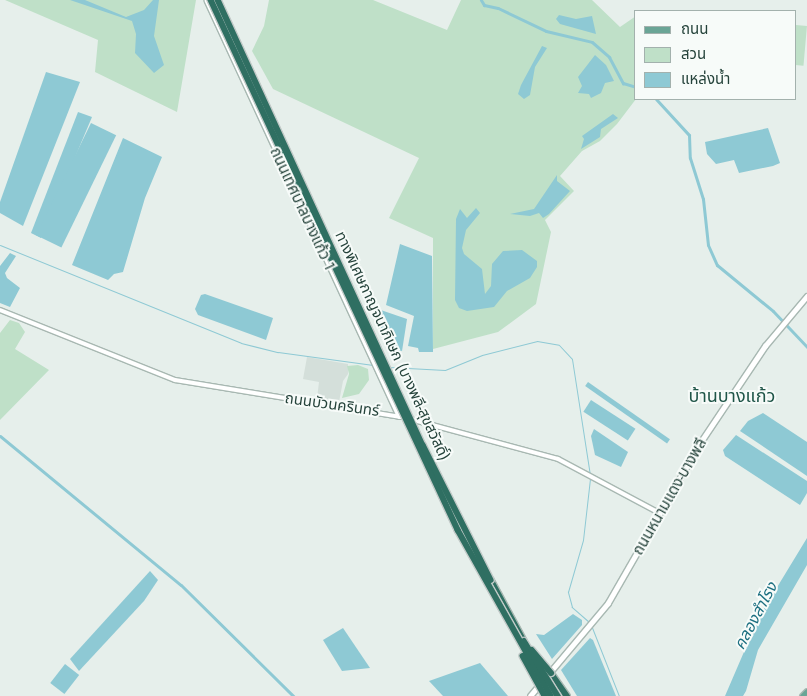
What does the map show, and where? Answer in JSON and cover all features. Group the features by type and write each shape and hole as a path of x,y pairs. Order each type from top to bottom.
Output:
{"highway":[{"name":"ทางพิเศษกาญจนาภิเษก (บางพลี-สุขสวัสดิ์)","path":"212,0 418,446 503,614 551,696"},
{"name":"ทางพิเศษกาญจนาภิเษก (บางพลี-สุขสวัสดิ์)","path":"218,0 432,461 524,641 558,696"},
{"path":"503,614 514,641 545,696"},
{"path":"524,641 551,673 567,696"},
{"path":"551,673 563,696"}],"main road":[{"name":"ถนนเทศบาลบางแก้ว 1","path":"206,0 399,416"},
{"name":"ถนนหนามแดง-บางพลี","path":"530,696 594,621 615,592 700,443 781,325 807,296"},
{"path":"802,696 807,691"}],"street":[{"name":"ถนนบัวนครินทร์","path":"0,310 175,380 399,416 527,448 590,474 659,513"}],"shaded area":[{"path":"307,357 348,364 348,374 343,381 339,402 317,399 319,382 303,379"}],"green space":[{"path":"5,0 196,0 177,112 95,72 98,40"},
{"path":"269,0 373,0 447,30 461,0 592,0 620,27 634,17 635,100 617,124 600,141 582,151 560,176 574,191 545,220 551,232 536,304 498,332 433,349 433,238 389,218 419,158 273,89 252,51 264,26"},
{"path":"797,25 807,26 803,66 797,65"},
{"path":"10,320 19,323 25,332 15,349 49,370 0,420 0,333"},
{"path":"358,365 368,369 369,380 359,394 342,398 349,374 347,366"}],"water":[{"path":"70,0 85,0 126,17 144,10 153,0 159,0 154,36 164,65 154,73 135,53 136,34 132,21"},
{"path":"559,15 576,19 592,16 596,34 560,24 556,19"},
{"path":"542,46 547,48 535,67 530,95 524,99 518,94 521,85"},
{"path":"595,55 606,65 614,81 605,83 601,93 591,98 589,94 578,93 582,86 578,77"},
{"path":"46,72 80,82 23,226 0,213 0,202"},
{"path":"78,112 92,117 41,238 31,233"},
{"path":"613,114 618,118 601,129 600,137 581,149 584,139 582,136"},
{"path":"91,123 116,135 61,248 36,235"},
{"path":"768,128 780,163 773,166 739,173 734,160 716,164 707,154 705,142"},
{"path":"123,138 162,157 145,198 123,272 114,274 108,280 72,265"},
{"path":"557,175 557,181 570,191 549,214 543,218 539,213 530,216 510,214 534,209"},
{"path":"476,208 480,213 466,230 462,248 464,254 482,269 485,294 491,286 492,264 503,251 522,250 537,261 537,267 530,278 507,291 494,307 467,311 459,308 455,300 456,219 460,209 467,218"},
{"path":"400,244 432,256 433,352 419,352 418,348 408,346 414,316 386,305"},
{"path":"10,253 16,256 5,273 7,278 20,288 10,307 0,303 0,266"},
{"path":"205,294 273,318 266,340 198,315 195,309 201,295"},
{"path":"372,307 407,319 402,351 390,348"},
{"path":"588,382 670,439 667,443 585,386"},
{"path":"591,400 635,429 628,441 583,412"},
{"path":"763,413 807,442 807,476 740,431 748,421"},
{"path":"594,429 628,452 621,467 595,455 591,436"},
{"path":"736,435 807,481 807,493 800,505 725,456 723,450"},
{"path":"807,538 807,565 758,650 746,691 743,696 725,696 759,617"},
{"path":"150,571 158,580 144,601 79,671 70,659"},
{"path":"573,614 582,620 582,625 552,659 536,634 544,635"},
{"path":"343,628 370,668 342,671 323,640"},
{"path":"590,638 593,640 616,696 577,696 561,670"},
{"path":"480,663 508,696 443,696 429,681"},
{"path":"65,664 79,675 64,694 50,683"}],"waterway":[{"path":"481,0 484,5 498,8 546,31 592,42 609,57 623,83 634,86"},
{"path":"657,100 689,135 690,158 703,199 708,245 717,265 773,311 807,347"},
{"path":"0,245 241,343 278,352 373,365"},
{"path":"389,367 445,370 482,355 537,341 559,345 572,359 590,475"},
{"path":"0,436 181,585 293,696"},
{"path":"589,622 572,607 568,592 583,540 590,479"},
{"path":"591,625 619,696"}],"district":[{"name":"บ้านบางแก้ว","path":"732,396"}],"water label":[{"name":"คลองสำโรง","path":"756,616"}]}
